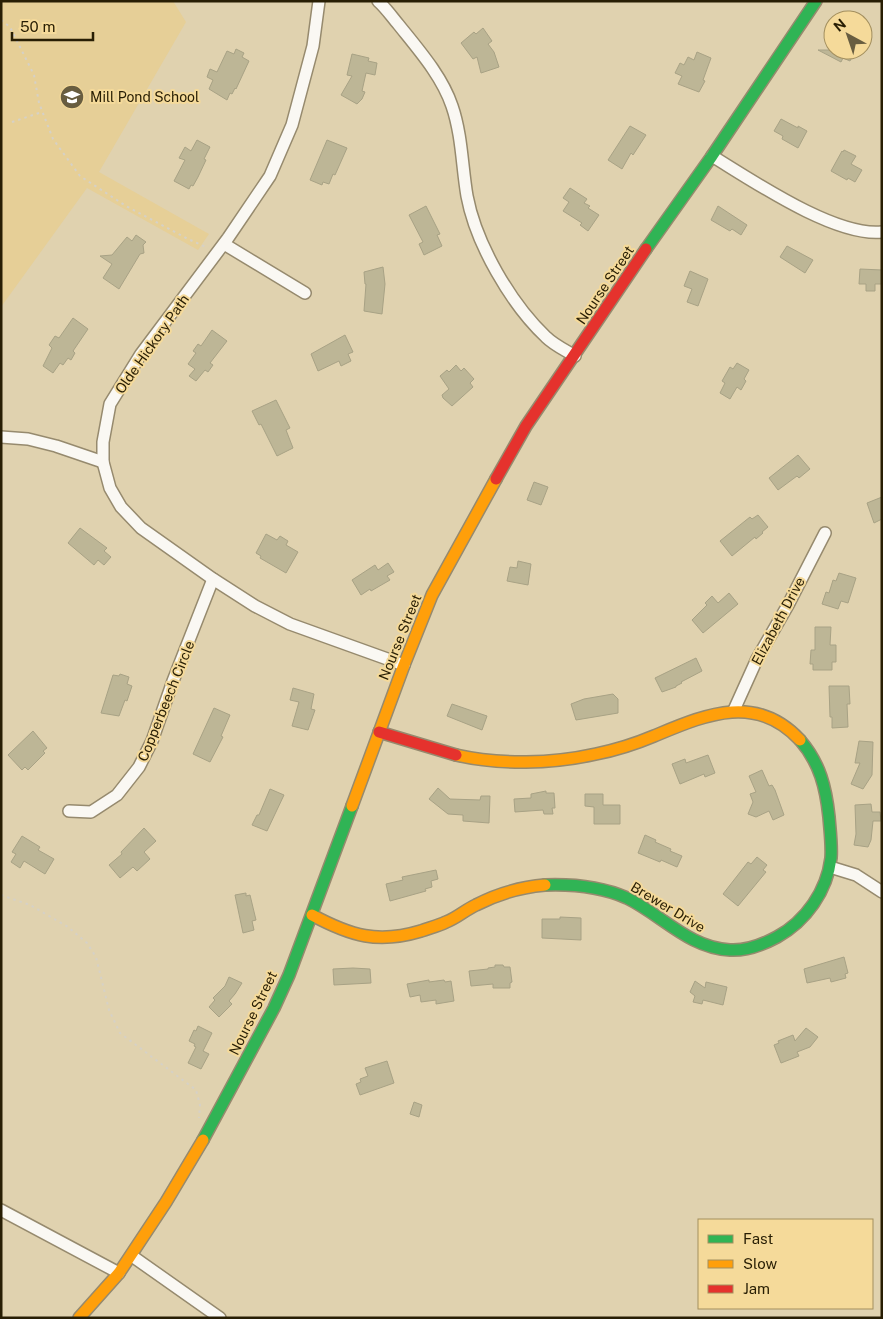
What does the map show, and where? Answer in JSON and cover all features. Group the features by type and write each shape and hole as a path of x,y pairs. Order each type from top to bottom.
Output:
{"main road":[{"name":"Nourse Street","path":"79,1318 120,1273 132,1256 198,1149 283,988 312,915 404,665 432,596 465,532 517,440 816,1"},
{"name":"Brewer Drive","path":"312,915 347,932 364,937 390,939 437,926 475,905 509,893 535,886 568,885 594,888 617,894 643,908 687,938 716,948 732,950 762,943 792,927 802,918 817,898 830,867 831,835 826,786 819,767 798,737 780,723 758,714 734,710 718,712 686,722 622,747 597,754 563,759 511,761 474,759 379,732"}],"street":[{"name":"Olde Hickory Path","path":"319,1 313,46 292,124 270,176 221,248 141,354 110,404 103,442 103,462 110,488 121,507 140,528 213,579 255,606 290,624 404,665"},
{"path":"378,1 405,34 446,91 453,107 468,197 475,226 490,258 516,302 534,325 548,339 575,356"},
{"path":"712,156 794,204 833,224 856,230 882,232"},
{"path":"221,248 304,293"},
{"path":"1,437 28,439 56,446 103,462"},
{"name":"Elizabeth Drive","path":"734,710 757,658 788,605 825,533"},
{"name":"Copperbeech Circle","path":"69,812 91,812 118,795 139,767 152,741 213,579"},
{"path":"830,867 856,875 882,892"},
{"path":"1,1210 120,1273"},
{"path":"132,1256 220,1318"}],"path":[{"path":"1,20 10,27 34,75 39,103 53,139 80,176 126,206 188,240 221,248"},
{"path":"12,122 42,112"},
{"path":"1,894 30,905 68,927 87,943 96,957 109,1010 120,1033 196,1090 200,1105 196,1126"}],"shaded area":[{"name":"Mill Pond School","path":"1,1 173,1 186,22 99,172 209,234 198,250 87,188 1,307"}],"building":[{"path":"483,28 492,41 488,44 494,52 499,67 481,73 477,57 473,59 461,43 474,32 476,34"},
{"path":"236,49 244,53 242,57 249,61 236,89 232,94 230,93 227,100 209,89 213,80 207,77 210,69 217,72 227,51 234,54"},
{"path":"697,52 711,58 703,80 705,81 699,92 678,84 682,76 675,73 680,63 684,65 688,57 694,60"},
{"path":"352,54 369,58 368,61 377,63 375,75 366,73 362,91 365,92 357,104 341,95 352,76 347,75"},
{"path":"781,119 807,131 798,148 782,139 783,136 774,131"},
{"path":"630,126 646,135 633,155 631,153 622,169 608,160"},
{"path":"197,140 210,147 198,177 189,189 174,181 185,160 179,158 185,147 191,151"},
{"path":"327,140 347,148 329,184 323,182 322,185 310,180"},
{"path":"844,150 856,156 851,164 862,170 855,182 848,178 847,180 831,171"},
{"path":"570,188 587,199 584,203 599,215 588,231 580,225 582,223 563,211 569,202 563,198"},
{"path":"426,206 440,234 437,235 442,246 424,255 419,244 423,242 409,215"},
{"path":"718,206 747,225 741,235 711,220"},
{"path":"136,235 146,242 143,245 144,253 140,254 119,289 103,278 112,264 100,256 112,255 127,237 132,241"},
{"path":"787,246 813,260 805,273 780,257"},
{"path":"383,267 385,284 382,314 364,311 366,284 364,272"},
{"path":"860,269 882,270 882,284 875,284 875,291 866,291 866,284 859,284"},
{"path":"690,271 708,279 698,306 687,302 692,289 684,286"},
{"path":"73,318 88,329 73,351 75,353 71,360 68,358 63,365 60,363 53,373 43,366 52,348 49,345 55,336 59,338"},
{"path":"212,330 227,341 210,363 213,365 208,372 205,370 196,381 189,376 195,369 188,364 196,353 193,351 198,344 201,346"},
{"path":"345,335 353,352 348,354 351,361 341,366 339,361 318,371 311,354"},
{"path":"737,363 749,370 741,390 737,387 730,399 720,393 725,383 722,381 730,367 733,369"},
{"path":"456,365 461,371 464,368 474,379 470,383 473,387 452,406 443,398 442,395 449,389 440,376 447,370 449,372"},
{"path":"276,400 290,428 286,430 293,448 277,456 261,424 259,425 252,411"},
{"path":"798,455 810,469 778,490 769,478"},
{"path":"534,482 548,487 541,505 527,500"},
{"path":"882,497 882,519 874,523 867,503"},
{"path":"758,515 768,527 756,539 755,537 732,556 720,541 750,517 752,519"},
{"path":"80,528 107,548 104,551 111,557 104,565 98,560 94,565 68,543"},
{"path":"266,534 277,540 280,536 288,541 286,545 298,552 286,573 260,558 261,556 256,553"},
{"path":"518,561 531,564 528,585 507,581 510,567 517,568"},
{"path":"388,563 394,572 387,576 390,580 361,595 352,580 375,565 378,570"},
{"path":"839,573 856,578 848,603 841,601 838,609 822,604 826,592 829,593 833,580 836,581"},
{"path":"729,593 738,604 703,633 692,620 707,605 705,603 712,596 718,603"},
{"path":"815,627 831,627 830,645 836,645 836,662 832,662 832,670 813,670 813,664 810,664 811,650 815,650"},
{"path":"696,658 702,671 681,682 676,687 662,692 655,678"},
{"path":"120,674 129,677 127,684 132,686 127,701 125,700 119,716 101,713 113,675 119,676"},
{"path":"829,686 849,686 850,704 847,704 848,727 832,728"},
{"path":"293,688 314,694 311,709 315,710 308,730 292,726 299,702 290,700"},
{"path":"613,694 618,699 618,713 576,720 571,704 584,699"},
{"path":"452,704 487,716 482,730 447,716"},
{"path":"214,708 230,715 221,736 223,737 210,762 193,754"},
{"path":"33,731 47,748 43,751 45,753 28,770 25,767 22,770 8,755"},
{"path":"859,741 873,742 872,775 863,789 851,784 860,763 855,763"},
{"path":"708,755 715,773 705,777 704,774 680,784 672,764 685,759 686,763"},
{"path":"762,770 769,786 772,785 775,790 784,815 773,820 769,811 756,817 748,814 753,802 750,794 756,792 749,776"},
{"path":"438,788 450,799 480,800 481,796 490,796 489,823 463,821 463,815 448,814 429,799"},
{"path":"270,789 284,795 267,831 252,825 257,815 259,815"},
{"path":"546,791 546,793 554,793 555,808 552,808 553,814 544,814 543,810 515,812 514,799 531,798 531,794"},
{"path":"585,794 603,794 603,805 620,805 620,824 594,824 594,807 585,806"},
{"path":"871,804 872,812 880,812 881,821 873,821 871,840 868,847 854,845 856,834 855,805"},
{"path":"144,828 156,841 144,852 150,859 137,871 133,867 120,878 109,865 122,854 121,852"},
{"path":"645,835 671,849 670,851 682,856 677,867 638,853"},
{"path":"22,836 40,847 38,850 54,859 45,874 24,861 20,868 11,862 16,854 12,852"},
{"path":"757,857 767,865 763,870 766,872 738,906 723,894 748,862 751,864"},
{"path":"436,870 438,879 431,881 432,887 425,889 426,891 390,901 386,884 403,880 402,877"},
{"path":"246,893 246,896 250,895 256,920 252,921 254,930 243,933 235,895"},
{"path":"560,917 581,918 581,940 542,938 542,919 560,919"},
{"path":"844,957 848,973 845,974 846,978 831,982 830,978 807,983 804,969"},
{"path":"495,965 510,967 512,982 510,983 510,988 493,988 493,984 471,986 469,971 488,969 495,967"},
{"path":"333,969 370,969 371,983 334,985"},
{"path":"229,977 242,983 229,1001 232,1004 219,1017 209,1007 215,1000 213,998 225,986"},
{"path":"429,980 429,982 451,981 454,1001 436,1004 436,1000 421,1002 420,995 410,997 407,984"},
{"path":"695,981 705,988 706,982 727,987 723,1005 703,1000 702,1004 693,1002 695,996 690,992"},
{"path":"198,1026 212,1033 203,1051 209,1054 201,1069 188,1063 196,1047 194,1046 195,1044 189,1041"},
{"path":"806,1028 818,1037 810,1047 797,1052 799,1056 781,1063 774,1045 779,1043 778,1041 793,1035 795,1041"},
{"path":"387,1061 394,1083 360,1095 356,1084 361,1082 360,1079 368,1076 365,1068"},
{"path":"414,1102 422,1105 419,1117 410,1114"}],"traffic: fast":[{"path":"646,249 712,156 816,1"},
{"path":"545,885 587,887 617,894 640,905 676,930 715,948 730,950 748,948 777,937 797,923 813,904 825,882 831,858 829,817 824,786 813,758 800,740"},
{"path":"203,1140 274,1008 289,975 352,806"}],"traffic: slow":[{"path":"352,806 432,595 496,479"},
{"path":"456,755 508,762 561,760 625,746 692,721 729,712 747,712 765,716 783,725 800,740"},
{"path":"312,915 352,933 365,936 391,937 406,935 440,925 468,909 501,894 545,885"},
{"path":"79,1318 119,1273 166,1202 203,1140"}],"traffic: jam":[{"path":"496,479 526,426 646,249"},
{"path":"379,732 456,755"}],"place":[{"name":"Mill Pond School","path":"72,97"}]}
